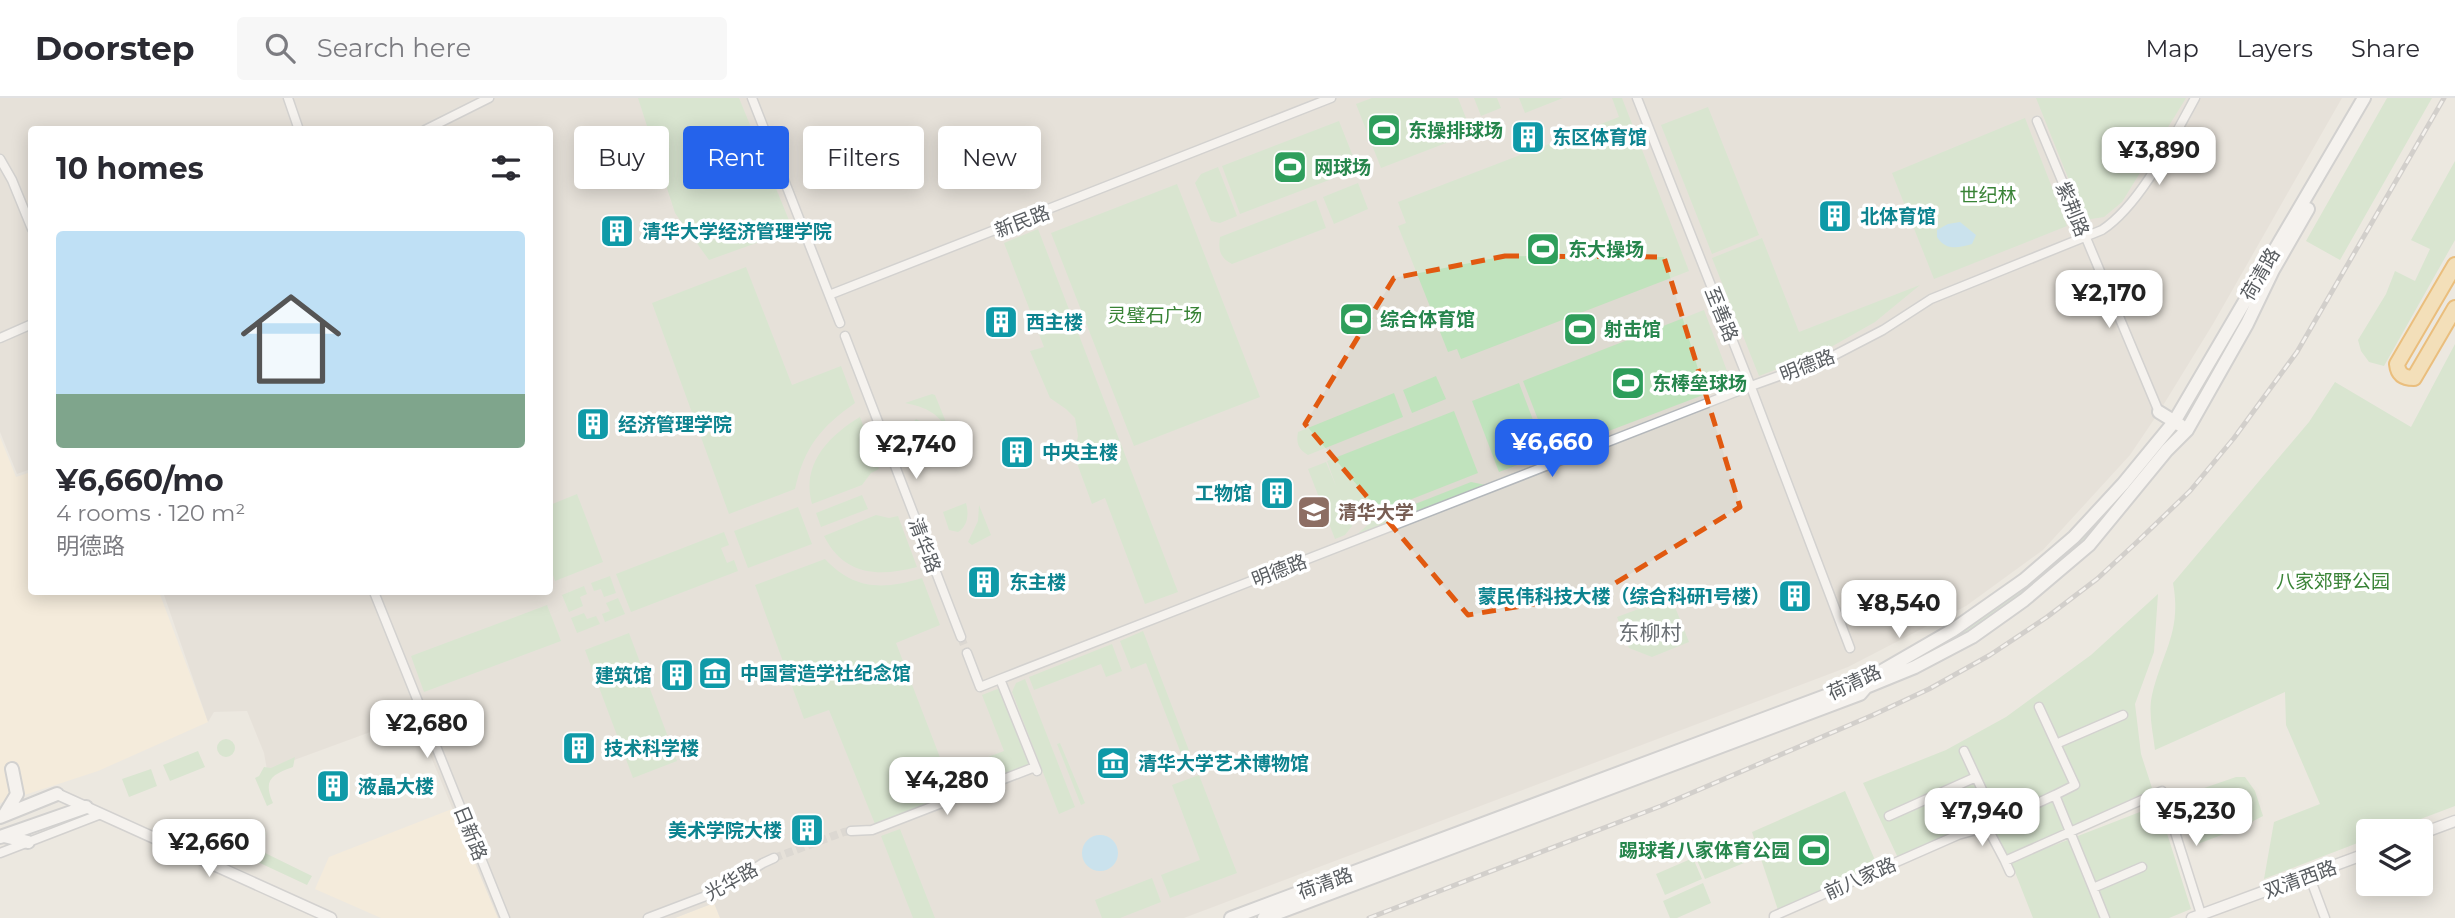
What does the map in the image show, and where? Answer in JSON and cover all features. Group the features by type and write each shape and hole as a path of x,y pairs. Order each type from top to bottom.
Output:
{"highway":[{"path":"2455,265 2397,364 2402,376 2414,378 2455,308"}],"main road":[{"name":"荷清路","path":"1231,918 1863,682 1954,629 2024,580 2074,537 2123,484 2174,422 2364,98"},
{"name":"荷清路","path":"1264,918 1860,694 1866,687 1915,667 1972,637 2024,600 2089,545 2167,450 2187,430 2370,98"},
{"path":"2160,412 2187,430"},
{"path":"2,816 17,794 12,769"},
{"path":"2,816 57,794"},
{"path":"2,836 86,807"},
{"path":"2,836 28,842"}],"street":[{"path":"288,98 298,126"},
{"path":"433,126 489,98"},
{"path":"751,98 840,323"},
{"name":"新民路","path":"829,295 1331,98"},
{"name":"至善路","path":"1637,98 1751,386 1850,648"},
{"name":"明德路","path":"1000,679 1829,358 1883,330 1931,299 2084,237 2116,220 2130,205 2195,98"},
{"name":"紫荆路","path":"2037,121 2160,412"},
{"path":"0,159 28,219"},
{"path":"0,338 28,326"},
{"name":"清华路","path":"845,336 961,637"},
{"name":"日新路","path":"375,595 505,918"},
{"path":"851,831 872,830 1036,769 1000,679 980,687 967,653"},
{"path":"1964,751 1997,822 2075,785 2039,706"},
{"path":"2056,744 2123,715"},
{"path":"1889,816 1976,777"},
{"path":"2010,872 2005,861 2162,791 2197,916"},
{"path":"57,794 331,918"},
{"path":"2055,794 2105,918"},
{"path":"0,853 101,814"},
{"path":"2433,829 2455,821"},
{"name":"前八家路","path":"1774,918 1936,845 1987,827 2005,861"},
{"name":"双清西路","path":"2197,916 2356,857"},
{"name":"光华路","path":"648,918 719,891 774,858"},
{"path":"2093,888 2142,867"},
{"path":"2309,875 2325,918"}],"highlighted area":[{"path":"1505,256 1664,257 1740,507 1599,593 1468,615 1305,424 1394,278"}],"shaded area":[{"name":"清华大学","path":"0,98 2342,98 2213,324 2130,455 2043,550 1966,606 1848,667 1184,918 720,918 714,903 675,918 498,918 414,716 267,770 264,753 247,711 214,712 208,722 164,595 553,595 553,126 28,126 28,470 17,474 0,432"},
{"path":"0,437 16,477 28,473 28,595 160,595 208,722 98,771 0,803"},
{"path":"452,809 498,918 381,918 315,889 329,857"},
{"path":"714,903 720,918 675,918"}],"green space":[{"path":"638,98 739,98 750,126 683,126 683,189 776,189 793,230 709,260 675,213 667,189 669,126 647,126"},
{"path":"1372,98 1458,98 1472,133 1381,168 1356,104"},
{"path":"1474,98 1497,98 1501,108 1481,116"},
{"path":"1519,98 1563,98 1525,113"},
{"name":"东大操场","path":"1612,98 1622,98 1689,271 1461,359 1457,349 1448,352 1398,226 1406,223 1398,202 1619,117"},
{"path":"2036,98 2186,98 2122,202 2104,217 2085,220"},
{"path":"2387,98 2432,98 2340,260 2306,241"},
{"path":"1708,107 1759,235 1712,254 1661,125"},
{"name":"世纪林","path":"2025,118 2067,226 1934,279 1892,173"},
{"name":"网球场","path":"1339,121 1358,169 1240,214 1222,166"},
{"path":"2455,161 2455,240 2384,366 2369,362 2361,351 2358,340 2386,294 2395,271 2415,281 2430,249 2411,240"},
{"path":"1218,167 1237,216 1220,223 1211,221 1195,183 1201,174"},
{"path":"1358,183 1368,209 1334,224 1323,197"},
{"name":"灵璧石广场","path":"1177,184 1260,397 1134,446 1051,233"},
{"path":"1316,200 1326,228 1232,264 1222,256 1220,237"},
{"path":"1038,229 1178,592 1145,604 1105,498 1092,504 1074,455 1078,436 1075,418 1050,398 1030,351 1044,347 1004,243"},
{"path":"1762,238 1799,332 1920,285 1875,322 1824,351 1759,376 1712,258"},
{"path":"746,267 792,385 841,366 855,403 816,439 803,461 795,489 729,514 652,303"},
{"name":"东棒垒球场","path":"1704,310 1732,384 1551,453 1523,381"},
{"name":"八家郊野公园","path":"2455,344 2455,806 2421,819 2356,819 2356,844 2264,879 2274,822 2320,804 2286,725 2285,692 2155,750 2151,702 2173,629 2173,583 2309,422 2335,382 2411,427"},
{"path":"1436,376 1446,399 1412,413 1403,390"},
{"path":"1519,383 1546,454 1499,472 1472,401"},
{"path":"1394,393 1403,417 1308,455 1300,448 1298,432"},
{"path":"935,395 950,432 931,412 905,403"},
{"path":"1454,411 1478,473 1351,523 1352,526 1345,535 1335,539 1308,469 1326,462 1336,486 1327,461"},
{"path":"860,417 879,469 871,473 862,485 812,504 810,477 820,453 837,433"},
{"path":"916,419 935,429 941,440 917,449 909,427"},
{"path":"2153,454 2155,456 2105,520 2045,578 1977,628 1902,666 2024,582"},
{"path":"1471,482 1486,485 1353,538 1372,521"},
{"path":"577,494 603,562 555,581 553,575 553,504"},
{"path":"862,495 868,509 821,527 816,513"},
{"path":"966,503 966,523 958,532 949,530 943,512"},
{"path":"979,505 991,535 972,545 968,542 978,521"},
{"path":"798,507 812,544 748,568 734,531"},
{"path":"876,515 889,518 898,516 917,567 876,572 852,566 832,549 824,536"},
{"path":"724,532 729,545 721,548 727,563 734,560 738,571 631,612 616,574"},
{"path":"825,559 847,577 870,585 894,584 922,578 940,625 896,643 946,773 1004,751 982,695 1000,688 1030,764 875,824 829,710 804,719 755,585"},
{"path":"610,576 616,593 604,597 601,589 594,591 591,583"},
{"path":"584,586 587,594 580,597 583,606 569,612 562,595"},
{"path":"2158,594 2154,652 2135,704 2141,754 2153,791 2005,857 1987,821 1898,858 1863,783 1946,750 2006,717 2091,655"},
{"path":"1671,597 1689,642 1652,657 1629,648 1617,617"},
{"path":"618,598 625,614 605,622 602,614 610,611 606,603"},
{"path":"547,605 561,641 424,692 411,656"},
{"path":"584,613 587,619 596,616 600,624 577,633 571,618"},
{"path":"1143,631 1193,761 1185,764 1146,663 1131,669 1120,641"},
{"path":"629,633 677,761 633,778 585,650"},
{"path":"1112,644 1122,671 1106,677 1101,664 1034,690 1029,677"},
{"path":"1025,679 1075,807 1059,814 1012,692 1016,683"},
{"path":"226,739 234,744 235,748 230,756 226,757 218,752 217,748 222,740"},
{"path":"1060,743 1085,803 1081,805 1057,744"},
{"path":"198,751 205,767 170,781 163,765"},
{"path":"295,757 293,767 271,779 269,789 273,803 267,806 255,778 264,767 271,768"},
{"path":"151,769 157,786 129,797 122,779"},
{"path":"1199,775 1237,873 1170,898 1161,875 1200,860 1172,785"},
{"path":"2236,777 2245,777 2255,791 2263,816 2195,845 2181,796"},
{"name":"踢球者八家体育公园","path":"1845,791 1878,867 1778,910 1752,832"},
{"path":"2158,805 2191,909 2169,918 2033,918 2011,862"},
{"path":"257,828 266,833 261,851 312,876 307,885 219,844"},
{"path":"900,829 935,918 913,918 881,836"},
{"path":"1735,841 1744,863 1705,879 1696,858"},
{"path":"1693,858 1702,879 1665,895 1656,874"},
{"path":"1152,878 1161,902 1120,918 1102,918 1095,900"},
{"path":"1703,883 1711,903 1677,918 1670,918 1663,901"}],"water":[{"path":"1960,222 1976,235 1972,244 1962,247 1944,245 1937,237 1937,230"},
{"path":"1100,835 1112,841 1118,853 1112,865 1100,871 1088,865 1082,853 1088,841"}],"tunnel":[{"path":"961,637 967,653"},
{"path":"774,858 851,831"}],"railway":[{"path":"1369,918 1661,806 1929,689 1990,655 2097,579 2190,491 2234,438 2297,352 2444,98"}],"place":[{"name":"东操排球场","path":"1384,130"},
{"name":"东区体育馆","path":"1528,137"},
{"name":"网球场","path":"1290,167"},
{"name":"北体育馆","path":"1835,216"},
{"name":"清华大学经济管理学院","path":"617,231"},
{"name":"东大操场","path":"1543,249"},
{"name":"综合体育馆","path":"1356,319"},
{"name":"西主楼","path":"1001,322"},
{"name":"射击馆","path":"1580,329"},
{"name":"东棒垒球场","path":"1628,383"},
{"name":"经济管理学院","path":"593,424"},
{"name":"中央主楼","path":"1017,452"},
{"name":"工物馆","path":"1277,493"},
{"name":"清华大学","path":"1314,512"},
{"name":"东主楼","path":"984,582"},
{"name":"蒙民伟科技大楼（综合科研1号楼）","path":"1795,596"},
{"name":"中国营造学社纪念馆","path":"715,673"},
{"name":"建筑馆","path":"677,675"},
{"name":"技术科学楼","path":"579,748"},
{"name":"清华大学艺术博物馆","path":"1113,763"},
{"name":"液晶大楼","path":"333,786"},
{"name":"美术学院大楼","path":"807,830"},
{"name":"踢球者八家体育公园","path":"1814,850"}],"district":[{"name":"东柳村","path":"1650,633"}]}
